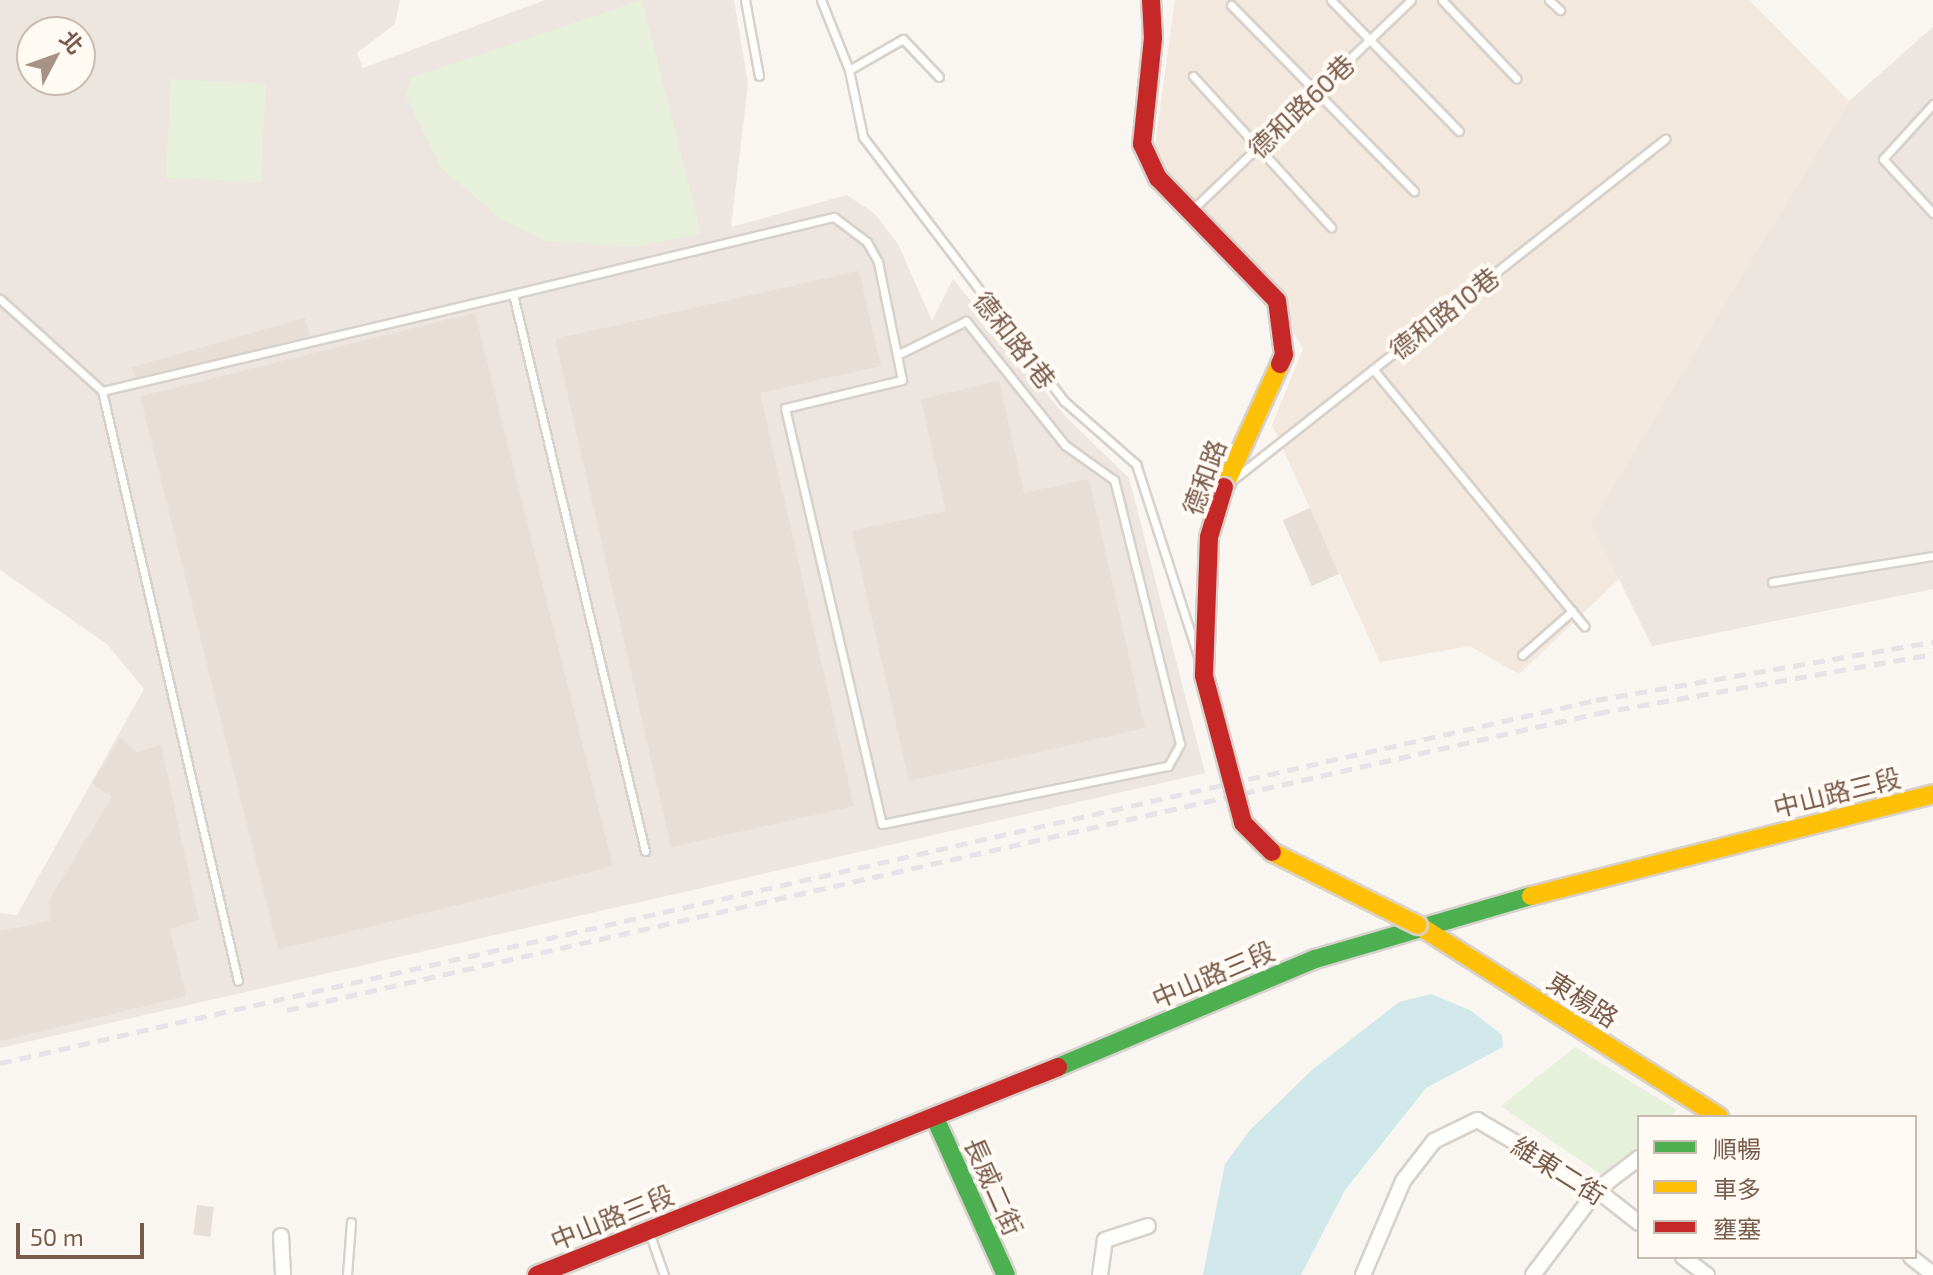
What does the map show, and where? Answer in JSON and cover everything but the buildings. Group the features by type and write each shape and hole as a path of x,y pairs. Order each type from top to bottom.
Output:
{"street":[{"name":"德和路","path":"1151,0 1153,38 1142,144 1158,178 1277,301 1284,355 1224,487 1209,537 1204,676 1243,823 1265,849 1418,925"},
{"name":"中山路三段","path":"537,1275 935,1118 1315,959 1418,925 1933,794"},
{"name":"東楊路","path":"1418,925 1706,1114"},
{"name":"長威二街","path":"935,1118 1006,1275"},
{"name":"維東二街","path":"1363,1275 1403,1181 1434,1141 1477,1120 1597,1190 1637,1221"},
{"path":"1533,1275 1597,1190 1637,1160"},
{"path":"1100,1275 1105,1240 1148,1226"},
{"path":"281,1236 283,1275"},
{"path":"1686,1259 1707,1275"},
{"path":"1914,1259 1933,1274"}],"lane":[{"path":"745,0 759,76"},
{"name":"德和路1巷","path":"821,0 849,70 863,137 1064,401 1136,464 1204,676"},
{"path":"1331,0 1459,131"},
{"name":"德和路60巷","path":"1190,211 1411,0"},
{"path":"1442,0 1516,78"},
{"path":"1549,0 1560,10"},
{"path":"1231,5 1414,191"},
{"path":"849,70 903,39 939,77"},
{"path":"1193,76 1331,227"},
{"path":"1933,104 1883,159 1933,213"},
{"name":"德和路10巷","path":"1224,487 1665,139"},
{"path":"102,391 834,217 867,242 878,262 902,380 785,408 882,824 1168,766 1180,744 1114,480 1065,445 966,321 897,355"},
{"path":"513,294 645,851"},
{"path":"0,299 102,391 238,981"},
{"path":"1373,369 1584,626"},
{"path":"1772,582 1933,556"},
{"path":"1522,655 1572,611"},
{"path":"347,1275 351,1222"},
{"path":"648,1230 664,1275"}],"shaded area":[{"path":"0,0 400,0 395,24 357,53 363,68 545,0 734,0 748,84 731,227 847,195 875,214 898,244 932,321 953,279 1065,416 1129,478 1205,773 0,1048 0,913 17,915 144,689 107,644 0,570"},
{"path":"1175,0 1749,0 1849,101 1592,523 1619,579 1519,674 1470,646 1380,662 1272,425 1303,349 1287,321 1153,159"},
{"path":"1933,27 1933,589 1652,646 1591,523 1849,101"}],"green space":[{"path":"642,0 701,233 633,247 547,241 502,220 441,168 406,96 411,78"},
{"path":"171,79 266,84 261,183 166,178"},
{"path":"1575,1047 1677,1110 1672,1115 1637,1115 1637,1148 1606,1178 1501,1106"}],"water":[{"path":"1431,994 1470,1010 1502,1035 1503,1047 1426,1088 1345,1190 1301,1275 1203,1275 1225,1164 1250,1130 1312,1070 1399,1002"}],"railway":[{"path":"0,1063 1596,700 1933,642"},
{"path":"287,1010 1598,713 1933,654"}],"traffic: fast":[{"path":"1058,1067 1315,959 1531,896"},
{"path":"935,1118 1006,1275"}],"traffic: slow":[{"path":"1224,487 1280,364"},
{"path":"1531,896 1933,794"},
{"path":"1272,852 1418,925"},
{"path":"1418,925 1716,1115"}],"traffic: jam":[{"path":"1151,0 1153,38 1142,144 1158,178 1277,301 1284,355 1280,364"},
{"path":"1224,487 1209,537 1204,676 1243,823 1272,852"},
{"path":"537,1275 1058,1067"}]}
